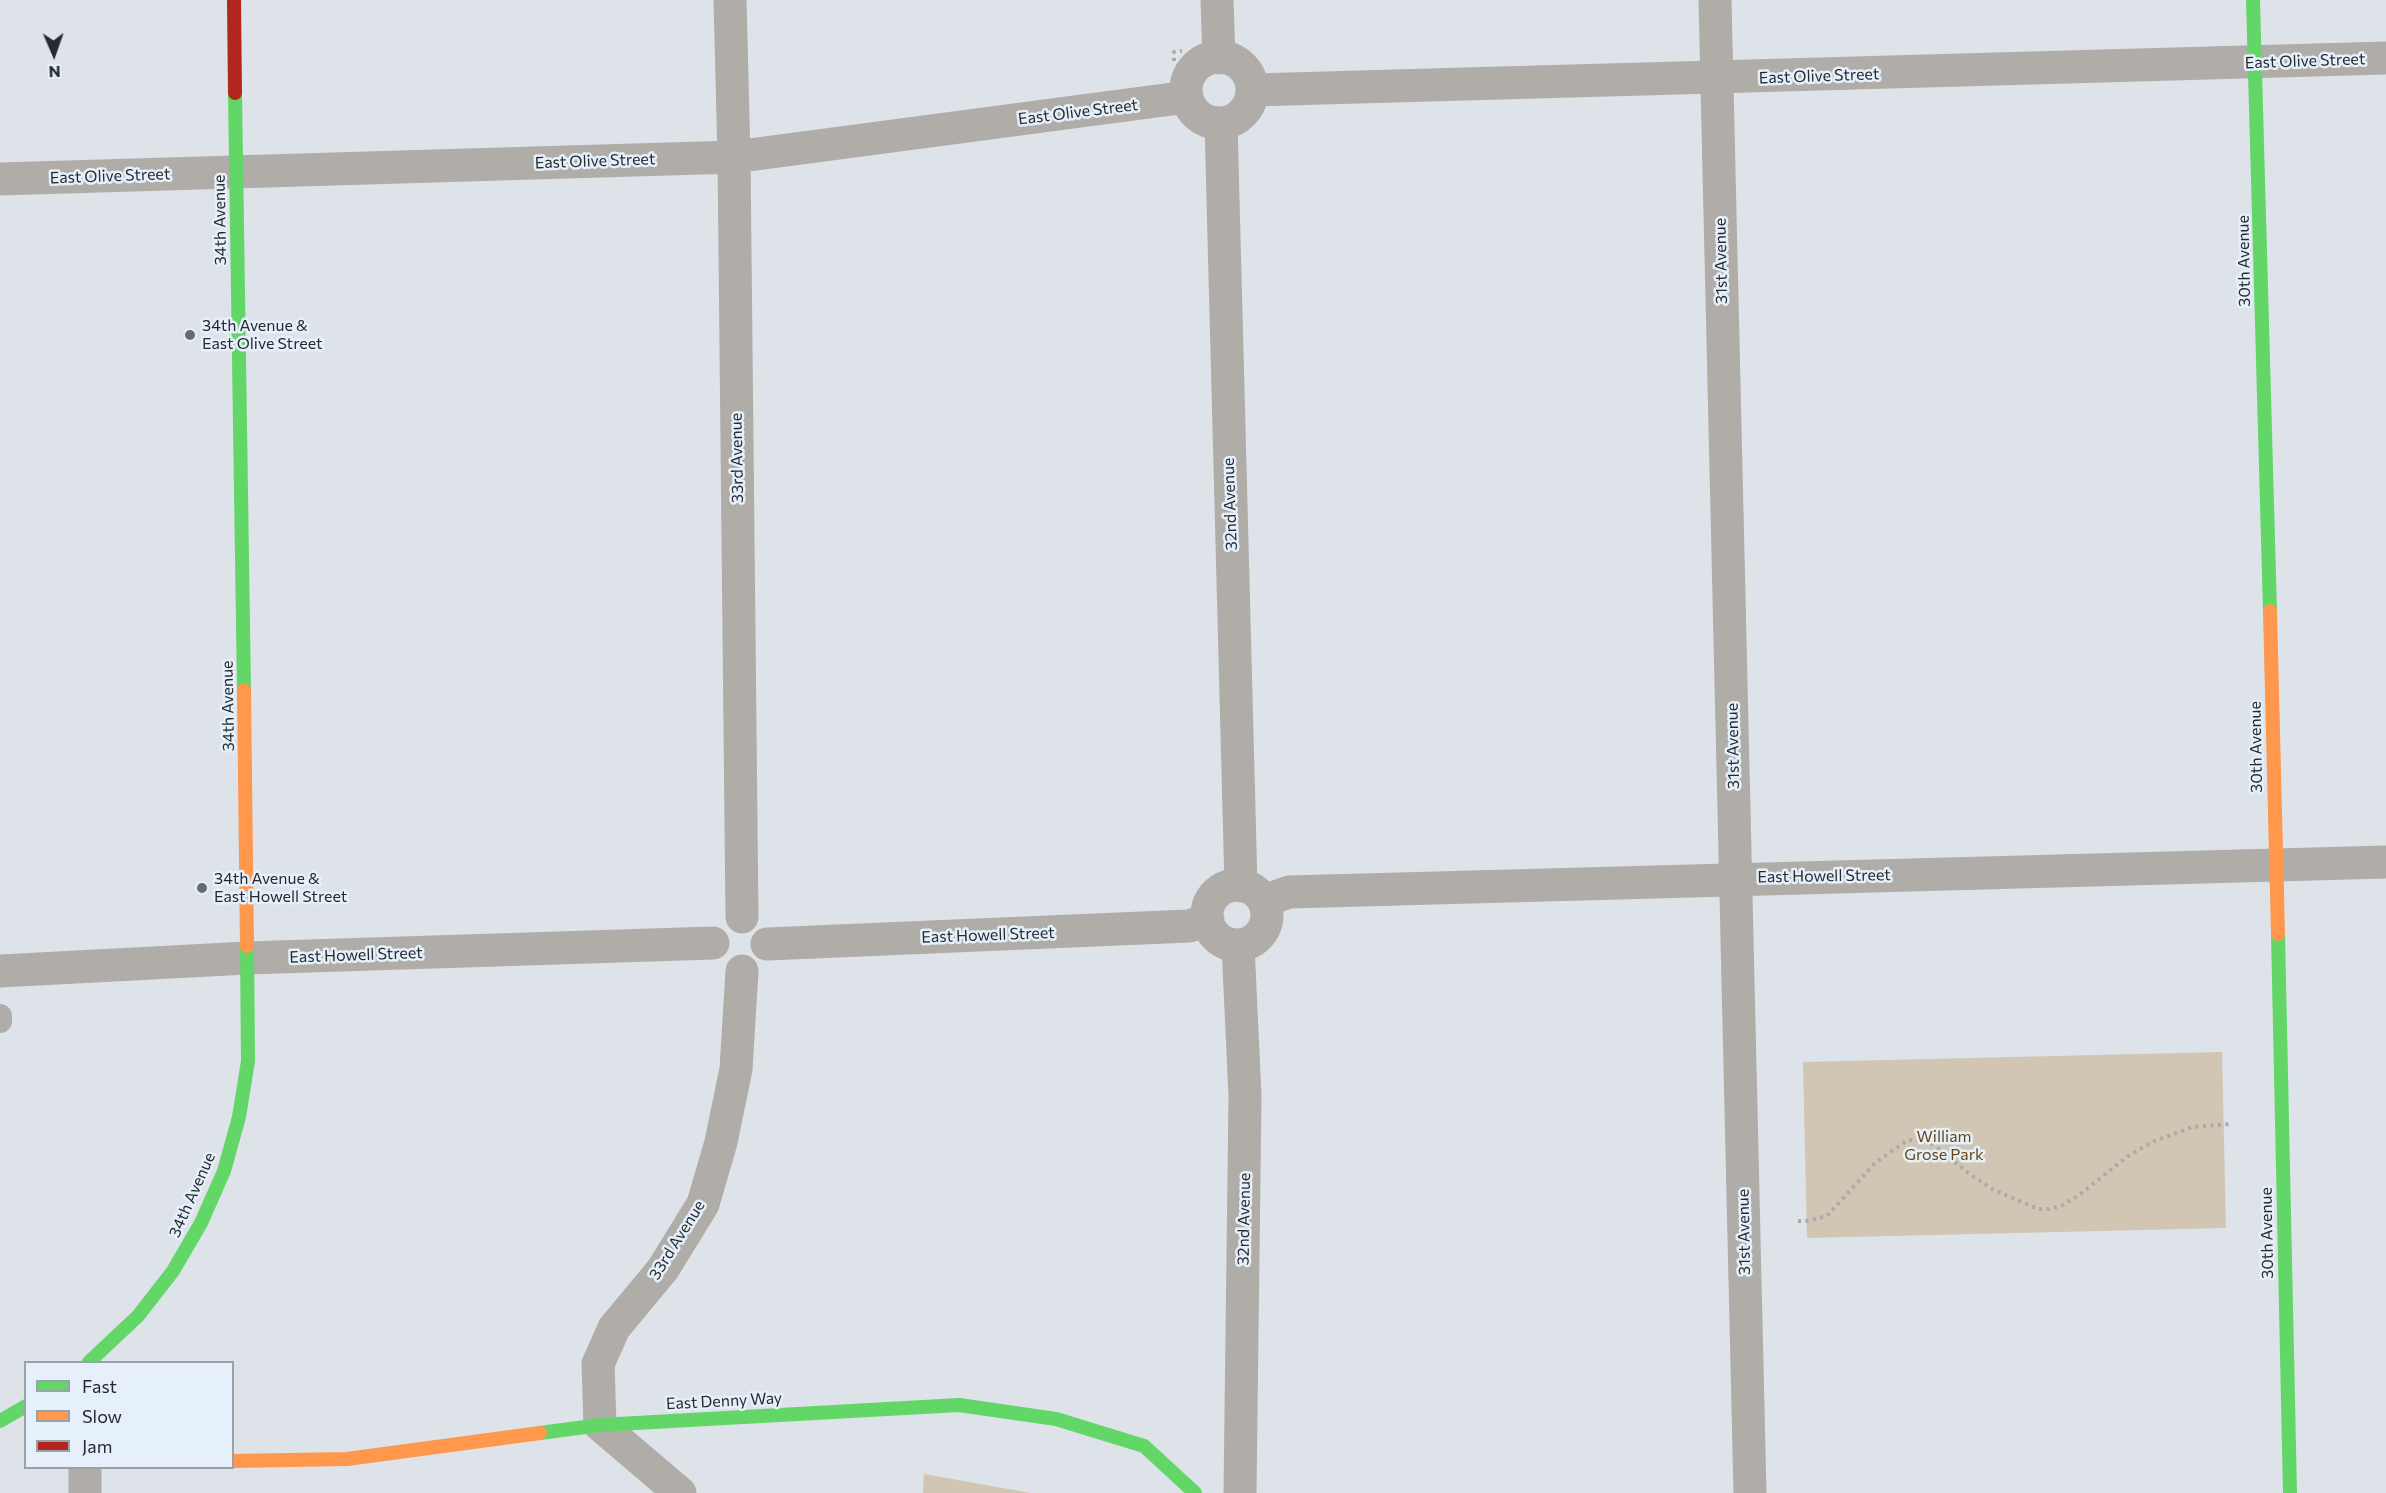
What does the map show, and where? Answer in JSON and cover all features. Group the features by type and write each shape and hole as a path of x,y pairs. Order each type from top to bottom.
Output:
{"street":[{"name":"34th Avenue","path":"90,1361 138,1316 173,1271 201,1223 224,1171 239,1117 248,1061 234,0"},
{"name":"33rd Avenue","path":"730,0 734,157 741,917"},
{"path":"1217,0 1219,58"},
{"name":"31st Avenue","path":"1715,0 1750,1493"},
{"name":"30th Avenue","path":"2253,0 2277,866 2290,1493"},
{"path":"1219,58 1236,62 1245,69 1252,90 1251,101 1245,111 1237,118 1221,123 1207,121 1198,115 1187,97 1186,87 1195,68 1204,61 1219,58"},
{"name":"East Olive Street","path":"1252,90 2386,58"},
{"name":"East Olive Street","path":"0,179 734,157 1187,97"},
{"name":"32nd Avenue","path":"1221,123 1252,894"},
{"name":"East Howell Street","path":"1252,894 2386,862"},
{"path":"1229,886 1252,894 1267,911 1263,930 1247,943 1238,945 1220,939 1213,933 1208,920 1209,905 1213,897 1229,886"},
{"path":"741,917 757,922 767,937 765,956 752,969 742,971 727,968 720,962 715,956 713,943 716,930 722,924 730,919 741,917"},
{"name":"East Howell Street","path":"767,944 1189,926 1208,920"},
{"name":"East Howell Street","path":"0,971 247,958 713,943"},
{"name":"32nd Avenue","path":"1238,945 1245,1096 1240,1493"},
{"name":"33rd Avenue","path":"600,1425 598,1364 614,1328 663,1269 703,1204 722,1142 736,1069 742,971"},
{"name":"East Denny Way","path":"234,1461 347,1459 600,1425 959,1405 1056,1419 1144,1446 1195,1493"},
{"path":"6,1421 24,1408"},
{"path":"600,1425 680,1493"},
{"path":"85,1469 85,1493"}],"lane":[{"path":"0,1016 0,1022"}],"path":[{"path":"1798,1221 1827,1216 1875,1163 1908,1140 1930,1143 1994,1190 2038,1209 2049,1209 2061,1206 2078,1197 2128,1156 2152,1142 2192,1127 2230,1124"}],"green space":[{"name":"William Grose Park","path":"2222,1052 2226,1228 1807,1238 1803,1062"},
{"path":"924,1474 1031,1493 923,1493"}],"traffic: fast":[{"path":"2253,0 2270,611"},
{"path":"235,93 244,690"},
{"path":"2278,934 2290,1493"},
{"path":"90,1361 138,1316 173,1271 201,1223 224,1171 239,1117 248,1061 247,946"},
{"path":"540,1433 600,1425 959,1405 1056,1419 1144,1446 1195,1493"},
{"path":"0,1421 24,1407"}],"traffic: slow":[{"path":"2270,611 2278,934"},
{"path":"244,690 247,946"},
{"path":"234,1461 347,1459 540,1433"}],"traffic: jam":[{"path":"234,0 235,93"}],"place":[{"name":"34th Avenue & East Olive Street","path":"190,335"},
{"name":"34th Avenue & East Howell Street","path":"202,888"}]}
